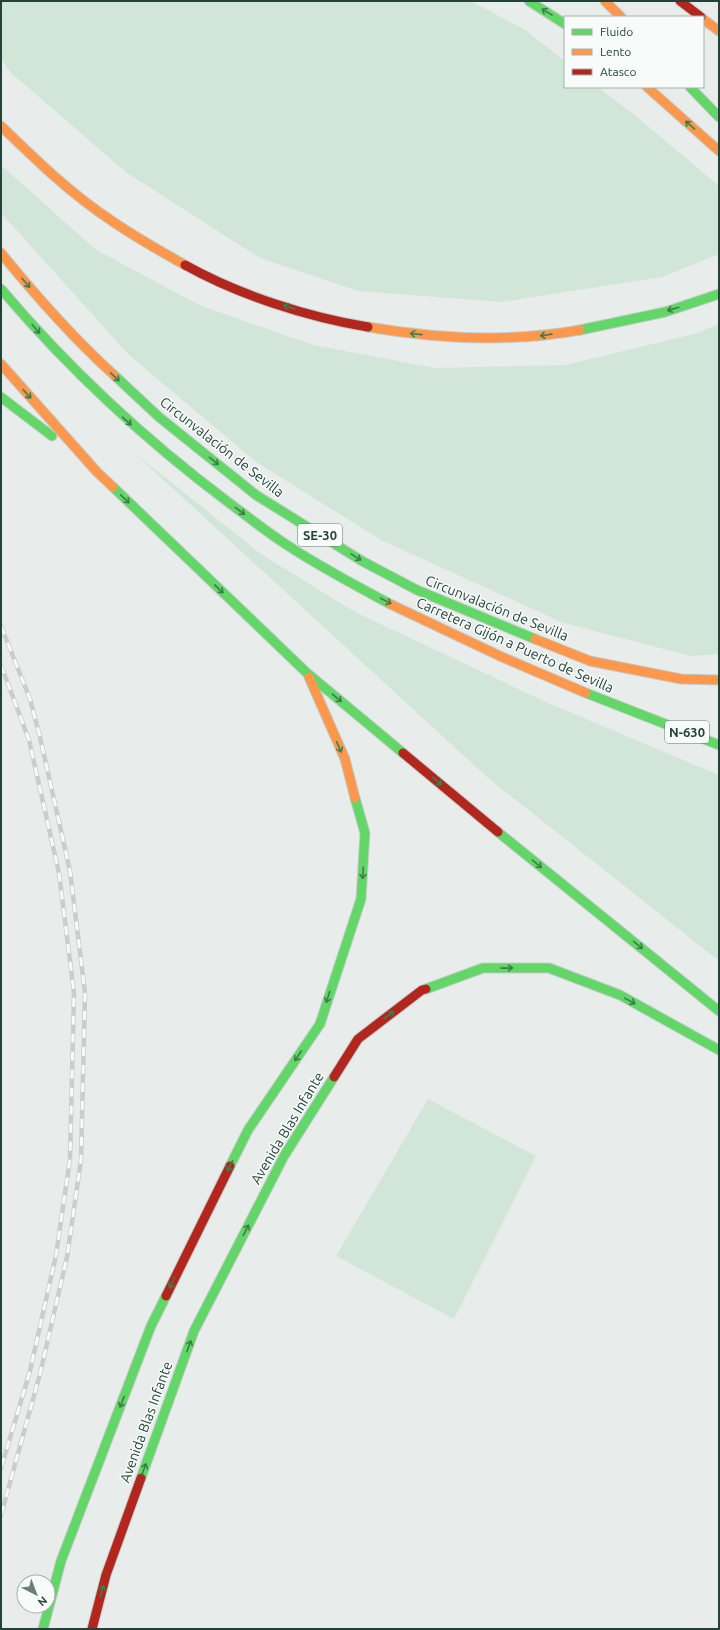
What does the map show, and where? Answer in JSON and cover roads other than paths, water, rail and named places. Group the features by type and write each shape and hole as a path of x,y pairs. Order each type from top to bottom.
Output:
{"main road":[{"path":"529,1 564,23"},
{"path":"605,1 620,16"},
{"path":"680,1 699,16"},
{"path":"704,20 719,31"},
{"path":"648,88 719,151"},
{"path":"691,88 719,117"},
{"path":"1,126 26,151 66,186 111,221 189,267 244,291 345,324 457,338 538,336 583,330 631,320 710,298 719,294"},
{"name":"Circunvalación de Sevilla","path":"1,253 41,302 91,354 159,417 256,495 362,561 417,590 486,620 590,661 681,679 719,680"},
{"name":"Carretera Gijón a Puerto de Sevilla","path":"1,289 69,367 106,403 181,468 293,549 349,582 405,612 479,648 719,745"},
{"path":"1,364 97,472 307,673 550,875 719,1010"},
{"path":"1,397 97,472"},
{"name":"Avenida Blas Infante","path":"43,1629 61,1561 151,1326 248,1130 320,1024 361,898 365,833 345,759 307,673"},
{"name":"Avenida Blas Infante","path":"92,1629 106,1575 194,1331 284,1156 358,1039 422,990 483,968 549,968 620,995 719,1050"}],"railway":[{"path":"1,626 30,699 40,737 70,871 85,993 81,1160 67,1257 40,1374 1,1515"},
{"path":"1,665 29,740 59,873 74,993 70,1159 56,1255 30,1371 1,1468"}]}
